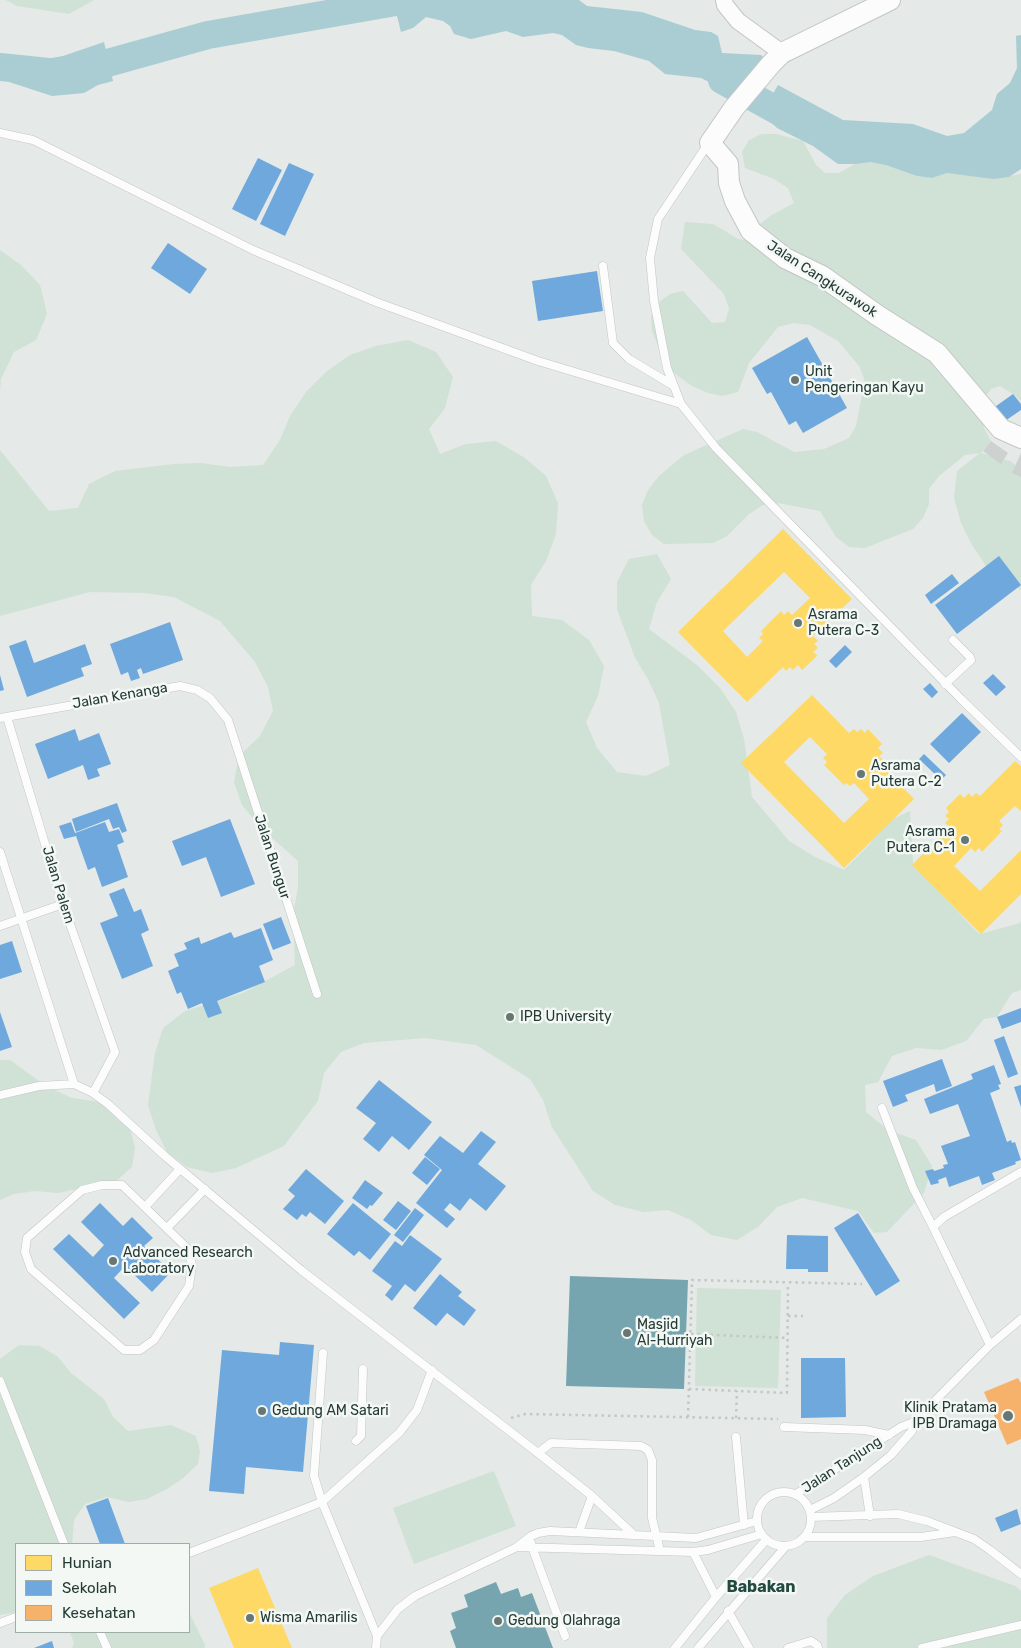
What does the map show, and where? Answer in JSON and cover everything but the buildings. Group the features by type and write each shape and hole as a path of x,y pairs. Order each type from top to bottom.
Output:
{"street":[{"path":"724,0 725,5 738,21 777,58"},
{"path":"710,143 734,108 777,58 890,0"},
{"name":"Jalan Cangkurawok","path":"710,143 728,164 729,183 735,201 751,231 785,258 822,276 877,315 937,353 1002,429 1021,438"}],"lane":[{"path":"0,133 33,140 253,250 376,302 538,361 681,404"},
{"path":"710,143 658,219 650,258 656,311 667,368 681,404 716,448 945,684 1021,757"},
{"path":"603,266 613,343 629,359 674,386"},
{"path":"945,684 971,660 953,640"},
{"name":"Jalan Kenanga","path":"4,718 180,686 197,690 210,698 228,720"},
{"name":"Jalan Palem","path":"4,718 63,904 115,1052 93,1093"},
{"name":"Jalan Bungur","path":"228,720 318,994"},
{"path":"0,852 20,920 74,1084"},
{"path":"0,926 63,904"},
{"path":"0,1095 39,1086 74,1084 93,1093 301,1270 538,1453 592,1496 634,1535"},
{"path":"882,1108 913,1188 990,1345"},
{"path":"145,1207 180,1168"},
{"path":"933,1227 944,1217 1021,1172"},
{"path":"102,1185 122,1185 145,1207 187,1248 192,1265 189,1286 154,1340 140,1350 124,1350 31,1269 25,1252 27,1238 82,1190 102,1185"},
{"path":"166,1228 205,1190"},
{"name":"Jalan Tanjung","path":"796,1494 900,1427 914,1422 990,1345 1021,1319"},
{"path":"323,1353 313,1467 314,1476 322,1502 377,1636 376,1648"},
{"path":"356,1442 361,1436 363,1369"},
{"path":"190,1553 322,1502 399,1433 418,1410 432,1370"},
{"path":"0,1381 64,1543"},
{"name":"Jalan Tanjung","path":"811,1514 864,1477 895,1451 912,1431 914,1422"},
{"path":"784,1423 865,1430 889,1435"},
{"path":"736,1437 744,1525"},
{"path":"538,1453 551,1443 640,1446 648,1450 652,1460 652,1518 660,1551"},
{"path":"864,1477 870,1516"},
{"path":"782,1492 796,1494 807,1504 811,1514 809,1531 805,1537 793,1545 779,1546 764,1537 757,1521 760,1507 769,1497 782,1492"},
{"path":"579,1532 592,1496"},
{"path":"811,1514 870,1516 898,1514 927,1521 974,1539 1021,1574"},
{"path":"377,1636 398,1608 415,1596 517,1548 531,1536 550,1531 696,1538 757,1521"},
{"path":"805,1537 921,1537 957,1532"},
{"path":"531,1536 532,1547 565,1636"},
{"path":"517,1548 693,1552 764,1537"},
{"path":"675,1648 764,1537"},
{"path":"698,1648 786,1546"},
{"path":"693,1552 716,1598"},
{"path":"728,1611 748,1648"},
{"path":"0,1623 15,1617"},
{"path":"922,1648 1021,1625"},
{"path":"100,1633 107,1648"},
{"path":"788,1648 811,1641 818,1648"}],"path":[{"path":"688,1417 692,1280 862,1284"},
{"path":"689,1389 787,1393 788,1283"},
{"path":"788,1316 803,1316"},
{"path":"691,1334 788,1338"},
{"path":"736,1418 737,1391"},
{"path":"498,1422 525,1414 736,1418 784,1423"}],"green space":[{"path":"6,0 94,0 69,14 17,6"},
{"path":"762,134 776,134 803,141 816,165 825,173 839,173 867,157 917,176 932,178 947,173 957,164 994,179 1021,174 1021,401 1000,386 991,389 982,401 982,414 984,428 991,441 981,453 1010,461 1021,469 1021,590 986,566 972,545 961,523 954,498 957,471 980,453 965,455 939,476 929,489 929,504 923,518 913,529 865,548 849,547 836,537 820,511 778,503 763,505 749,514 727,536 713,543 664,544 652,535 644,521 642,505 648,490 659,476 684,455 743,429 757,432 794,452 824,449 849,438 856,426 865,381 859,366 838,341 810,325 794,323 778,327 749,363 738,392 722,396 708,393 692,386 667,368 652,331 651,316 658,303 670,294 683,291 712,323 725,322 729,309 724,294 681,249 685,222 713,224 738,239 751,241 751,231 770,216 794,203 788,188 774,179 745,168 742,152 749,140"},
{"path":"0,250 21,265 40,285 47,314 36,340 14,352 1,379 0,392"},
{"path":"408,340 436,352 453,377 445,408 429,429 440,454 466,444 496,441 525,458 546,476 558,503 556,534 546,561 531,585 532,616 562,620 589,640 604,666 598,696 586,722 597,748 617,772 646,776 670,765 659,703 648,679 635,658 617,609 617,582 629,559 657,554 671,579 657,602 649,629 697,665 720,688 736,712 744,739 752,797 789,841 815,857 844,870 870,844 886,822 910,811 913,864 976,931 980,934 1020,923 1021,921 1021,990 1012,993 997,1017 984,1019 966,1041 941,1050 916,1048 892,1056 878,1082 865,1085 866,1112 888,1130 916,1140 932,1166 924,1193 887,1232 874,1233 858,1211 802,1198 777,1207 758,1227 737,1240 711,1235 691,1220 668,1210 643,1212 615,1205 593,1191 552,1127 543,1100 530,1079 476,1045 425,1038 364,1043 341,1052 324,1073 318,1101 284,1146 236,1168 212,1173 187,1167 167,1152 156,1130 148,1105 155,1053 163,1028 185,1011 243,993 295,965 293,914 298,888 298,861 261,828 242,805 234,782 239,756 260,736 273,711 268,687 255,662 220,621 174,597 144,593 90,592 0,616 0,450 49,511 78,508 89,484 115,471 174,464 201,463 230,467 263,465 280,440 290,416 306,392 326,372 350,355 376,346"},
{"path":"0,1060 10,1060 46,1086 72,1098 94,1101 115,1108 130,1128 135,1148 132,1167 116,1181 58,1193 35,1191 14,1194 0,1200"},
{"path":"697,1288 781,1290 778,1388 695,1386"},
{"path":"19,1345 40,1346 58,1357 71,1373 104,1399 113,1417 128,1431 171,1425 196,1436 200,1451 198,1464 183,1478 147,1499 129,1502 107,1497 85,1504 74,1520 72,1543 15,1543 15,1612 0,1615 0,1359"},
{"path":"494,1471 516,1526 414,1564 393,1508"},
{"path":"929,1555 1015,1586 1021,1591 1021,1648 827,1648 827,1618 845,1595 873,1576"},
{"path":"190,1614 205,1648 72,1648 74,1643 70,1633 190,1633"}],"water":[{"path":"393,0 579,0 587,6 642,12 695,30 711,32 718,36 722,53 761,55 769,63 739,97 701,78 665,74 649,61 614,51 576,45 562,35 553,33 523,37 506,31 471,39 454,34 450,26 443,21 426,17 413,28 401,32"},
{"path":"1021,35 1021,169 1009,177 994,179 947,173 932,178 917,176 871,162 838,164 813,146 777,128 762,113 778,85 843,120 913,124 947,136 964,133 992,110 997,94 1010,83 1017,68 1016,36"},
{"path":"104,42 113,81 98,85 84,93 52,96 0,79 0,54 46,59 63,56"}],"waterway":[{"path":"0,67 68,74 208,35 407,0"},
{"path":"722,80 798,122"}],"place":[{"name":"Unit Pengeringan Kayu","path":"795,380"},
{"name":"Asrama Putera C-3","path":"798,623"},
{"name":"Asrama Putera C-2","path":"861,774"},
{"name":"Asrama Putera C-1","path":"965,840"},
{"name":"IPB University","path":"510,1017"},
{"name":"Advanced Research Laboratory","path":"113,1261"},
{"name":"Masjid Al-Hurriyah","path":"627,1333"},
{"name":"Gedung AM Satari","path":"262,1411"},
{"name":"Klinik Pratama IPB Dramaga","path":"1008,1416"},
{"name":"Wisma Amarilis","path":"250,1618"},
{"name":"Gedung Olahraga","path":"498,1621"}],"district":[{"name":"Babakan","path":"761,1587"}]}
